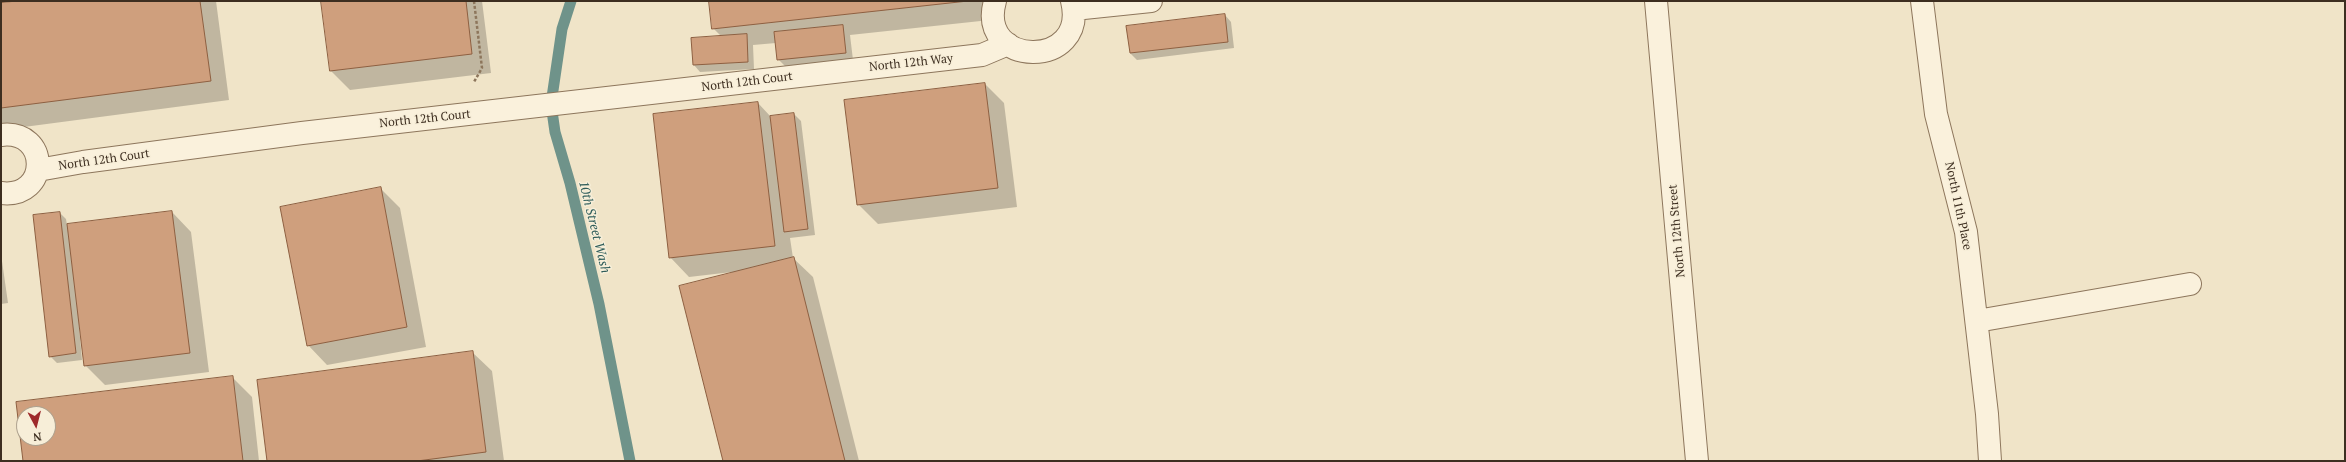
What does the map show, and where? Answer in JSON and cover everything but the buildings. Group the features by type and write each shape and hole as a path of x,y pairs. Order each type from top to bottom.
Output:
{"street":[{"path":"995,1 993,21 999,34 1008,44 1020,51 1033,54 1047,51 1059,44 1068,35 1073,22 1073,5 1151,1"},
{"name":"North 12th Street","path":"1656,1 1697,461"},
{"name":"North 11th Place","path":"1922,1 1936,114 1966,232 1987,414 1990,461"},
{"name":"North 12th Way","path":"813,74 982,55 1008,44"},
{"name":"North 12th Court","path":"38,170 271,137 813,74"},
{"path":"1,135 14,134 25,139 33,147 38,158 38,170 33,181 25,189 14,194 1,193"},
{"path":"1976,321 2190,284"}],"path":[{"path":"468,114 465,99 482,68 474,1"}],"waterway":[{"name":"10th Street Wash","path":"571,1 562,29 551,104 555,132 570,183 599,304 630,461"}]}
